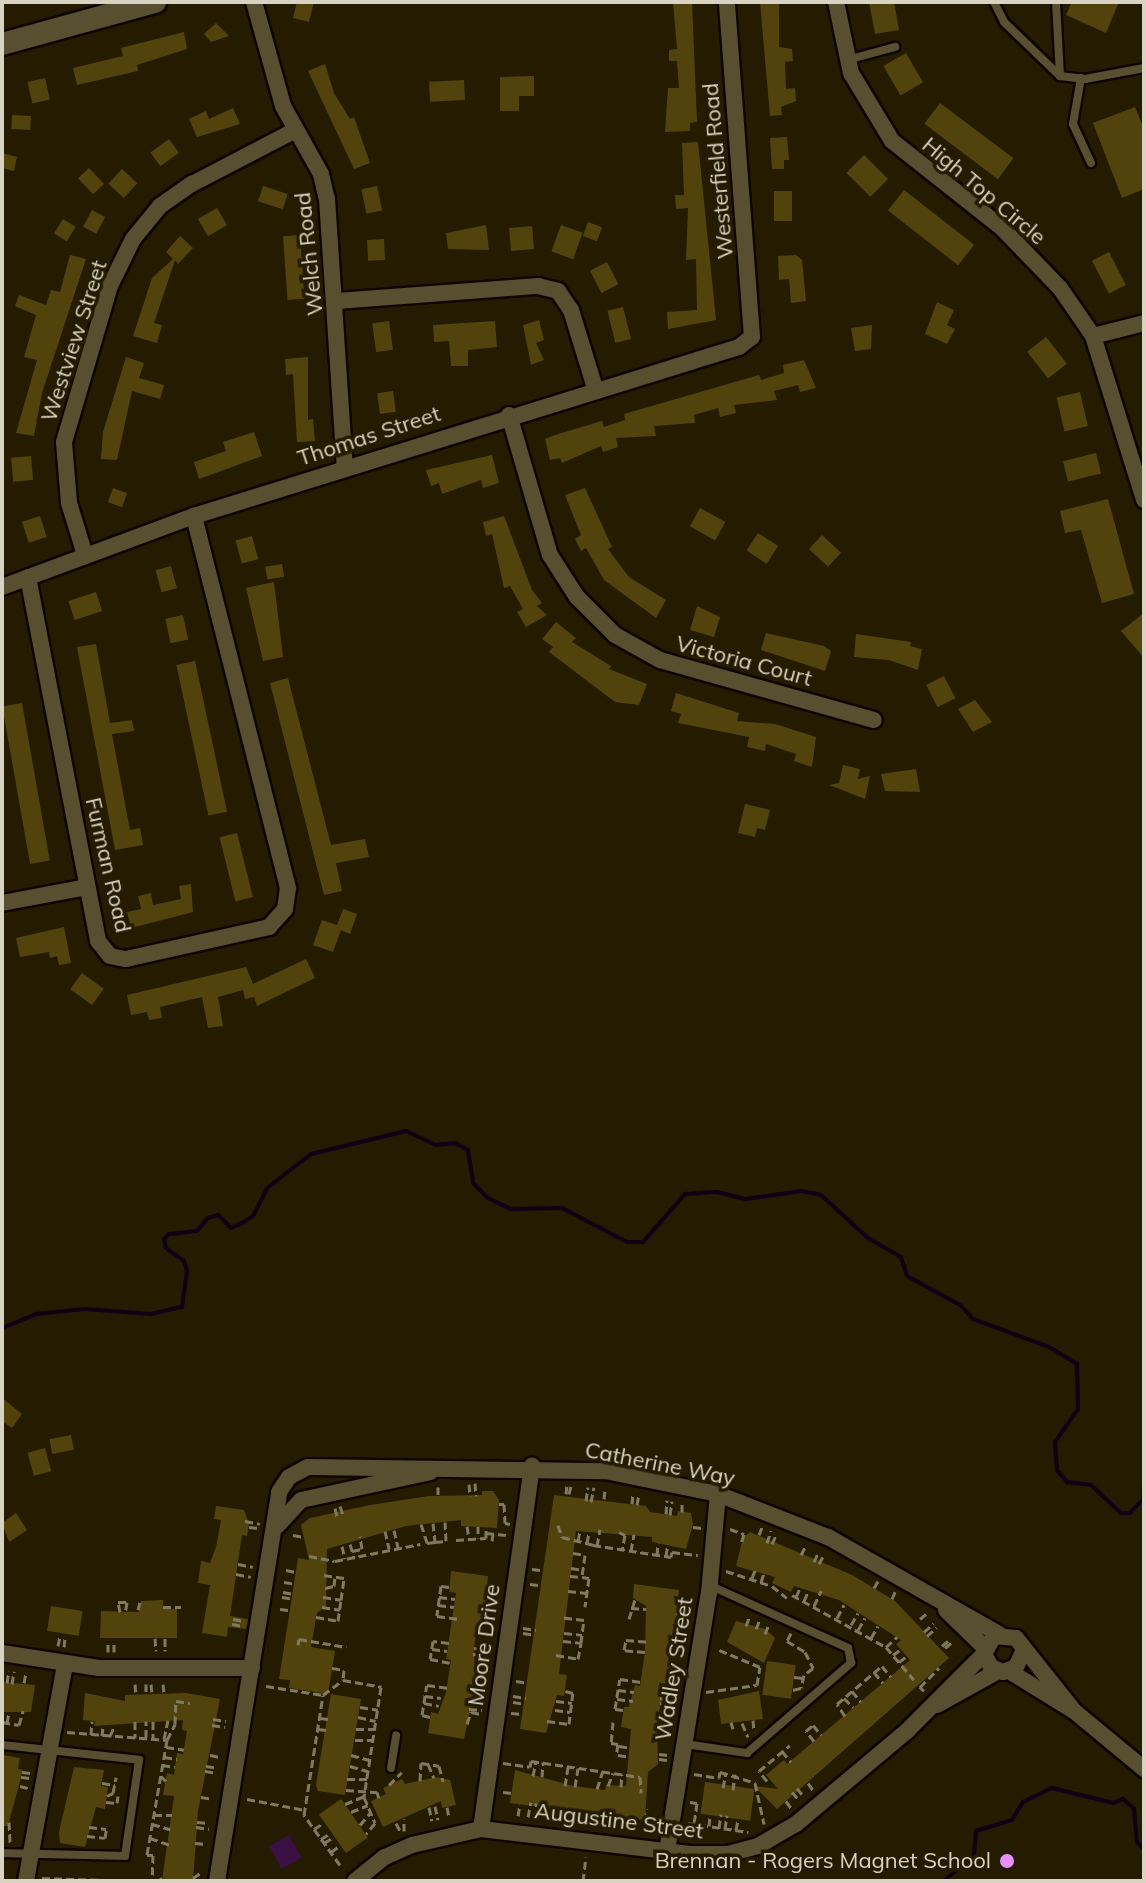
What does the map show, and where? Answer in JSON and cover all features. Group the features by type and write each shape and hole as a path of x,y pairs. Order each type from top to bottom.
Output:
{"street":[{"path":"2,44 155,2"},
{"name":"Welch Road","path":"254,2 294,131 321,174 337,301 345,467"},
{"name":"Westerfield Road","path":"727,2 752,337"},
{"name":"High Top Circle","path":"836,2 847,60 866,104 892,141 1001,227 1060,288 1093,336 1144,497"},
{"name":"Westview Street","path":"85,555 69,503 64,442 110,286 127,251 160,206 294,131"},
{"path":"337,301 538,286 558,291 571,310 595,388"},
{"path":"1093,336 1144,323"},
{"name":"Thomas Street","path":"2,587 194,516 595,388 739,347 752,337"},
{"name":"Victoria Court","path":"509,415 550,555 577,597 615,635 660,660 874,720"},
{"name":"Furman Road","path":"28,577 98,941 110,956 126,959 258,931 279,920 288,901 194,516"},
{"path":"2,903 87,887"},
{"name":"Catherine Way","path":"265,1526 289,1477 308,1467 532,1466 605,1471 718,1494 828,1537 999,1634 1016,1638 1023,1652"},
{"name":"Moore Drive","path":"481,1829 532,1466"},
{"name":"Catherine Way","path":"265,1526 301,1500 455,1467"},
{"name":"Wadley Street","path":"667,1851 709,1585 718,1494"},
{"path":"211,1876 225,1835 252,1668 265,1526"},
{"name":"Catherine Way","path":"931,1595 1004,1671 1074,1711"},
{"name":"Augustine Street","path":"355,1881 385,1857 412,1845 481,1829 667,1851 728,1854 771,1840 931,1700 985,1651 999,1634"},
{"path":"2,1653 62,1652 252,1668"},
{"path":"34,1880 24,1849 49,1753 62,1652"},
{"path":"1004,1671 1023,1652 1074,1711 1144,1769"},
{"name":"Augustine Street","path":"931,1700 1004,1671"},
{"path":"225,1835 227,1881"}],"lane":[{"path":"994,2 1004,22 1060,76 1081,78 1144,68"},
{"path":"1056,2 1060,76"},
{"path":"847,60 895,47"},
{"path":"1081,78 1073,124 1091,163"},
{"path":"684,1744 747,1753 851,1663 848,1648 709,1585"},
{"path":"391,1768 396,1735"},
{"path":"2,1745 49,1753 139,1760 125,1856 24,1849 2,1853"}],"path":[{"path":"472,1484 473,1496"},
{"path":"568,1494 569,1486"},
{"path":"438,1487 438,1495"},
{"path":"588,1487 589,1502 594,1487"},
{"path":"604,1499 605,1489"},
{"path":"635,1505 636,1494"},
{"path":"668,1515 670,1500"},
{"path":"337,1503 340,1516"},
{"path":"499,1504 504,1504 505,1523 510,1524"},
{"path":"682,1504 682,1512"},
{"path":"245,1521 265,1526"},
{"path":"421,1524 427,1543 446,1541 445,1522"},
{"path":"433,1523 435,1542"},
{"path":"558,1525 562,1537 597,1546 666,1556 672,1552 698,1555"},
{"path":"249,1527 265,1526"},
{"path":"467,1526 469,1539"},
{"path":"478,1526 478,1538"},
{"path":"693,1527 702,1528"},
{"path":"759,1535 762,1527"},
{"path":"597,1546 600,1529"},
{"path":"730,1529 744,1534 741,1544"},
{"path":"394,1530 398,1548"},
{"path":"385,1531 389,1549"},
{"path":"456,1540 478,1538 486,1531 508,1535"},
{"path":"578,1541 580,1531"},
{"path":"771,1531 770,1544 777,1533"},
{"path":"587,1543 589,1532"},
{"path":"619,1532 625,1535 622,1550"},
{"path":"492,1541 493,1533"},
{"path":"631,1551 634,1534"},
{"path":"293,1535 304,1537"},
{"path":"352,1551 362,1549 360,1536"},
{"path":"657,1555 658,1543"},
{"path":"350,1544 354,1557"},
{"path":"309,1556 345,1559 420,1544"},
{"path":"666,1556 668,1544"},
{"path":"801,1555 806,1545"},
{"path":"342,1546 345,1559"},
{"path":"317,1557 319,1548"},
{"path":"817,1563 822,1552"},
{"path":"573,1553 585,1555 582,1577"},
{"path":"238,1564 253,1567"},
{"path":"533,1566 541,1567"},
{"path":"571,1568 583,1570"},
{"path":"286,1570 296,1572"},
{"path":"724,1570 752,1578 851,1625 886,1647 914,1680"},
{"path":"745,1576 747,1570"},
{"path":"752,1578 755,1570"},
{"path":"761,1582 764,1573"},
{"path":"236,1574 251,1577"},
{"path":"316,1617 338,1621 340,1610 344,1578 323,1575"},
{"path":"325,1588 334,1586 335,1576"},
{"path":"570,1576 589,1578 585,1607"},
{"path":"284,1582 296,1584"},
{"path":"876,1589 880,1582"},
{"path":"530,1584 538,1585"},
{"path":"449,1587 441,1586 437,1616 459,1619"},
{"path":"792,1597 800,1588"},
{"path":"487,1590 488,1601 498,1604 484,1607 497,1612"},
{"path":"568,1591 587,1593"},
{"path":"814,1606 821,1591"},
{"path":"804,1601 808,1592"},
{"path":"892,1599 895,1592"},
{"path":"282,1594 294,1596"},
{"path":"323,1597 341,1600"},
{"path":"439,1597 455,1599"},
{"path":"629,1619 635,1599"},
{"path":"138,1610 140,1602"},
{"path":"677,1603 691,1606"},
{"path":"438,1605 454,1607"},
{"path":"837,1618 844,1605"},
{"path":"163,1607 181,1607"},
{"path":"322,1607 340,1610"},
{"path":"631,1608 646,1609"},
{"path":"280,1609 288,1610"},
{"path":"746,1626 752,1612 792,1630 787,1641 805,1652 813,1668 803,1678 801,1688 792,1690"},
{"path":"676,1613 690,1615"},
{"path":"851,1625 858,1613"},
{"path":"920,1619 926,1614"},
{"path":"756,1629 762,1616"},
{"path":"556,1655 578,1659 581,1643 584,1620 561,1617"},
{"path":"858,1630 865,1618"},
{"path":"765,1634 771,1620"},
{"path":"232,1621 244,1623"},
{"path":"485,1622 495,1623"},
{"path":"926,1634 936,1625"},
{"path":"871,1638 878,1626"},
{"path":"523,1630 536,1632"},
{"path":"564,1633 582,1635"},
{"path":"62,1637 62,1652"},
{"path":"886,1647 897,1637"},
{"path":"155,1638 156,1651"},
{"path":"165,1638 165,1651"},
{"path":"298,1645 299,1639 346,1647"},
{"path":"645,1652 624,1650 626,1640 647,1642"},
{"path":"449,1643 433,1641 430,1659 450,1663"},
{"path":"563,1641 581,1643"},
{"path":"944,1647 950,1641"},
{"path":"108,1642 108,1652"},
{"path":"114,1642 114,1652"},
{"path":"706,1692 743,1691 746,1687 757,1685 760,1667 748,1659 713,1647"},
{"path":"432,1649 447,1651"},
{"path":"893,1655 901,1649"},
{"path":"473,1651 490,1654"},
{"path":"674,1652 684,1653"},
{"path":"899,1662 907,1656"},
{"path":"476,1666 488,1667"},
{"path":"845,1716 837,1704 874,1672 882,1666 891,1677"},
{"path":"332,1668 344,1670 343,1680"},
{"path":"931,1700 920,1687 939,1668"},
{"path":"10,1684 12,1670"},
{"path":"874,1672 883,1683"},
{"path":"24,1683 26,1673"},
{"path":"758,1676 764,1677"},
{"path":"794,1677 803,1678"},
{"path":"623,1710 615,1709 620,1679 641,1682"},
{"path":"340,1865 314,1829 305,1810 323,1695 343,1680 381,1687 365,1796 375,1823 366,1834"},
{"path":"516,1681 528,1683"},
{"path":"135,1684 136,1695"},
{"path":"149,1684 149,1694"},
{"path":"163,1684 164,1694"},
{"path":"430,1717 422,1715 427,1685 449,1688"},
{"path":"266,1686 323,1695"},
{"path":"665,1687 678,1689"},
{"path":"618,1690 634,1692"},
{"path":"547,1721 569,1724 573,1693 565,1691"},
{"path":"852,1691 861,1702"},
{"path":"474,1693 484,1694"},
{"path":"425,1696 441,1698"},
{"path":"513,1696 526,1701 513,1702"},
{"path":"844,1698 853,1707"},
{"path":"617,1699 633,1701"},
{"path":"655,1718 668,1720 670,1709 676,1705 660,1700"},
{"path":"168,1720 166,1739 175,1719 176,1701 190,1703"},
{"path":"556,1701 572,1703"},
{"path":"322,1702 330,1703"},
{"path":"424,1703 439,1706"},
{"path":"467,1724 471,1712 482,1710 470,1706"},
{"path":"360,1707 378,1710"},
{"path":"555,1710 570,1712"},
{"path":"9,1713 4,1723 19,1725 23,1711"},
{"path":"511,1713 522,1714"},
{"path":"320,1715 328,1717"},
{"path":"358,1717 376,1721"},
{"path":"175,1719 183,1721"},
{"path":"753,1720 754,1735"},
{"path":"91,1735 92,1721"},
{"path":"135,1721 135,1738"},
{"path":"146,1721 146,1738"},
{"path":"153,1721 153,1739"},
{"path":"212,1722 226,1724"},
{"path":"613,1722 611,1743 631,1748"},
{"path":"731,1722 733,1729"},
{"path":"814,1741 806,1731 813,1725 821,1735"},
{"path":"102,1736 103,1726"},
{"path":"110,1736 114,1727"},
{"path":"318,1729 326,1730"},
{"path":"356,1729 375,1729"},
{"path":"355,1740 373,1740"},
{"path":"767,1781 759,1771 790,1745"},
{"path":"618,1746 616,1756 630,1757"},
{"path":"166,1747 184,1750"},
{"path":"782,1751 791,1762"},
{"path":"314,1752 321,1754"},
{"path":"210,1755 220,1757"},
{"path":"351,1755 370,1760"},
{"path":"659,1756 668,1757"},
{"path":"164,1757 177,1759"},
{"path":"774,1758 779,1764"},
{"path":"536,1761 640,1777 641,1793"},
{"path":"503,1763 530,1767 536,1761"},
{"path":"533,1776 536,1761"},
{"path":"542,1777 543,1762"},
{"path":"420,1781 421,1763 439,1766 443,1781"},
{"path":"428,1764 434,1778"},
{"path":"767,1764 771,1771"},
{"path":"162,1765 175,1767"},
{"path":"312,1766 319,1767"},
{"path":"350,1766 368,1771"},
{"path":"565,1786 568,1766"},
{"path":"206,1768 218,1770"},
{"path":"575,1787 578,1768"},
{"path":"597,1789 603,1771"},
{"path":"694,1774 719,1778 720,1772 726,1772 735,1774 744,1784 755,1783 758,1812 765,1826"},
{"path":"723,1788 726,1772"},
{"path":"608,1786 613,1773"},
{"path":"22,1774 30,1775"},
{"path":"621,1787 622,1774"},
{"path":"733,1790 735,1774"},
{"path":"161,1776 166,1781"},
{"path":"107,1796 115,1785 116,1777"},
{"path":"310,1779 317,1781"},
{"path":"347,1779 367,1779"},
{"path":"102,1783 115,1785"},
{"path":"808,1783 813,1790"},
{"path":"20,1786 28,1788"},
{"path":"346,1790 366,1790 379,1798"},
{"path":"794,1790 802,1799"},
{"path":"499,1791 512,1793"},
{"path":"106,1802 117,1803 118,1796"},
{"path":"345,1804 365,1796"},
{"path":"201,1797 213,1799"},
{"path":"247,1799 305,1810"},
{"path":"786,1801 791,1808"},
{"path":"531,1818 534,1802"},
{"path":"690,1802 697,1803 694,1824"},
{"path":"518,1816 520,1804"},
{"path":"351,1812 368,1805"},
{"path":"435,1806 438,1820"},
{"path":"429,1807 432,1821"},
{"path":"447,1807 449,1817"},
{"path":"646,1833 647,1809"},
{"path":"565,1822 567,1811"},
{"path":"360,1825 371,1812"},
{"path":"752,1812 758,1812"},
{"path":"607,1828 612,1814 613,1829"},
{"path":"722,1828 724,1814"},
{"path":"154,1815 172,1815"},
{"path":"596,1826 598,1816"},
{"path":"709,1826 710,1816"},
{"path":"396,1823 402,1832 404,1819"},
{"path":"632,1831 633,1819"},
{"path":"736,1830 738,1820"},
{"path":"9,1822 10,1843 24,1849"},
{"path":"687,1823 751,1833"},
{"path":"152,1824 170,1829"},
{"path":"197,1824 209,1826"},
{"path":"314,1829 322,1824"},
{"path":"87,1836 105,1838 107,1828 89,1827"},
{"path":"323,1841 330,1836"},
{"path":"150,1838 170,1845"},
{"path":"195,1843 207,1844"},
{"path":"331,1852 338,1847"},
{"path":"583,1881 586,1861"},
{"path":"193,1878 211,1876"},
{"path":"34,1880 136,1881"}],"shaded area":[{"path":"289,1835 302,1858 281,1869 269,1846"}],"building":[{"path":"297,2 314,2 309,22 293,18"},
{"path":"673,2 692,2 697,122 690,123 690,131 665,132 668,88 679,88 677,61 669,61 669,50 677,49"},
{"path":"760,2 779,2 779,47 792,49 793,61 785,62 786,89 795,88 796,101 781,107 782,115 770,116"},
{"path":"869,2 894,2 899,30 875,34"},
{"path":"1072,2 1119,2 1106,33 1066,15"},
{"path":"216,23 229,36 211,42 204,34"},
{"path":"184,32 187,49 137,65 138,71 77,85 73,68 123,56 121,48"},
{"path":"906,53 923,82 900,95 883,66"},
{"path":"325,64 334,93 350,119 354,117 370,163 354,169 308,71"},
{"path":"534,76 534,96 519,96 519,111 500,111 500,77"},
{"path":"45,78 50,99 32,103 27,82"},
{"path":"464,80 465,100 430,102 429,82"},
{"path":"940,103 1013,158 998,179 924,124"},
{"path":"1135,107 1144,129 1144,189 1122,198 1093,123"},
{"path":"233,108 240,124 197,137 189,119 206,111 209,119"},
{"path":"12,115 31,116 30,130 11,129"},
{"path":"787,137 789,160 784,160 784,169 772,169 770,138"},
{"path":"169,139 179,153 160,166 150,153"},
{"path":"698,142 716,320 668,329 667,312 697,310 696,259 686,260 688,208 676,209 675,195 684,195 682,143"},
{"path":"2,153 17,157 14,171 2,168"},
{"path":"864,155 888,179 870,197 846,173"},
{"path":"89,168 104,184 93,194 78,178"},
{"path":"122,169 137,183 124,198 108,184"},
{"path":"263,186 288,194 283,209 258,201"},
{"path":"377,186 382,210 367,214 361,189"},
{"path":"904,190 974,245 958,265 888,210"},
{"path":"774,191 792,191 792,221 774,221"},
{"path":"217,208 227,225 208,236 198,219"},
{"path":"92,210 105,217 96,234 83,227"},
{"path":"63,219 76,227 67,241 54,233"},
{"path":"588,222 602,227 597,241 583,236"},
{"path":"486,225 489,250 448,249 446,233"},
{"path":"561,225 583,233 573,259 551,251"},
{"path":"532,226 534,249 511,251 509,228"},
{"path":"300,235 304,299 288,300 283,236"},
{"path":"180,236 193,248 178,264 175,260 154,323 162,325 157,343 133,336 152,278 173,259 166,252"},
{"path":"384,239 385,260 368,261 367,240"},
{"path":"1109,252 1126,285 1109,294 1092,261"},
{"path":"70,255 86,259 42,393 34,436 16,433 37,360 24,357 36,315 15,306 19,295 46,305 51,290 60,292"},
{"path":"796,255 802,260 806,301 791,303 789,279 779,280 778,256"},
{"path":"607,262 618,284 601,293 590,271"},
{"path":"937,302 954,310 947,325 955,329 947,344 925,334"},
{"path":"623,307 631,339 615,343 607,311"},
{"path":"539,320 544,340 536,343 544,360 531,365 523,325"},
{"path":"389,321 393,350 376,352 372,323"},
{"path":"495,321 497,347 468,350 468,366 451,366 449,341 434,342 433,325"},
{"path":"872,325 871,349 855,351 851,328"},
{"path":"1046,337 1067,364 1048,379 1027,352"},
{"path":"126,357 144,363 139,378 164,385 160,399 132,391 117,460 101,459 103,432"},
{"path":"308,357 308,420 313,419 315,441 297,442 293,374 286,375 285,359"},
{"path":"804,360 816,388 800,392 798,385 774,391 777,400 734,405 736,413 720,417 718,408 694,415 695,423 654,426 656,436 616,438 618,447 603,452 601,446 562,463 560,458 550,460 545,439 555,435 602,421 604,427 625,420 624,414 759,375 761,380 784,373 783,365"},
{"path":"393,391 396,412 380,414 377,393"},
{"path":"1080,392 1088,426 1064,432 1057,397"},
{"path":"254,432 262,456 199,479 194,462 226,451 223,442"},
{"path":"1096,453 1101,473 1068,482 1063,461"},
{"path":"492,455 499,483 483,488 481,480 442,494 439,483 431,486 426,470"},
{"path":"31,456 33,480 13,482 11,458"},
{"path":"113,488 127,493 122,507 108,502"},
{"path":"585,488 612,547 608,549 629,577 666,600 656,618 604,580 586,548 581,551 575,539 581,535 565,495"},
{"path":"1108,499 1134,594 1102,603 1081,530 1065,533 1060,511"},
{"path":"700,508 725,522 715,540 690,526"},
{"path":"40,516 47,537 29,543 22,522"},
{"path":"504,516 532,590 542,603 537,606 547,615 526,627 517,612 523,609 510,586 504,588 492,534 486,536 483,522"},
{"path":"758,533 778,546 767,564 747,551"},
{"path":"822,535 841,553 828,567 809,549"},
{"path":"252,536 258,559 242,564 236,540"},
{"path":"282,564 284,577 267,579 265,567"},
{"path":"171,566 177,588 161,592 156,570"},
{"path":"274,582 283,657 263,661 246,588"},
{"path":"96,592 102,611 75,620 68,601"},
{"path":"697,606 720,617 714,637 690,630"},
{"path":"1144,613 1144,658 1121,631"},
{"path":"183,615 188,639 171,643 165,619"},
{"path":"556,622 576,638 572,642 611,666 609,669 647,684 639,705 615,702 549,652 553,647 542,639"},
{"path":"766,633 824,646 831,651 825,671 761,650"},
{"path":"856,634 911,642 910,646 922,649 918,670 889,660 854,657"},
{"path":"96,644 110,723 132,720 134,731 112,734 130,830 140,828 143,845 115,850 77,647"},
{"path":"195,661 227,812 208,816 176,665"},
{"path":"944,676 955,698 938,707 926,685"},
{"path":"288,678 331,845 365,839 369,857 336,863 342,891 324,895 270,683"},
{"path":"676,693 739,713 737,721 775,724 816,737 812,767 794,761 796,754 766,744 765,751 747,747 749,737 678,723 681,714 671,711"},
{"path":"975,700 992,722 973,732 958,709"},
{"path":"22,703 50,861 30,864 2,706"},
{"path":"843,765 860,769 858,779 870,776 865,799 829,785 839,783"},
{"path":"916,769 920,792 885,791 881,774"},
{"path":"745,804 770,810 765,830 757,828 755,837 738,833"},
{"path":"237,833 253,897 236,901 220,837"},
{"path":"191,884 193,912 131,928 127,912 141,909 138,896 151,893 153,905 181,899 179,886"},
{"path":"343,909 357,914 350,934 341,930 333,952 313,945 322,920 337,925"},
{"path":"64,927 71,963 59,965 57,956 50,958 49,952 20,957 16,938"},
{"path":"306,959 315,978 257,1006 254,997 245,999 243,990 218,997 223,1026 208,1028 202,997 160,1007 162,1018 149,1020 147,1012 131,1015 127,995 246,967 253,984"},
{"path":"82,973 104,989 92,1005 70,989"},
{"path":"2,1398 22,1414 12,1428 2,1421"},
{"path":"71,1435 74,1450 52,1454 49,1439"},
{"path":"45,1448 51,1471 34,1476 28,1453"},
{"path":"482,1491 493,1491 499,1500 497,1528 461,1526 461,1520 406,1526 327,1549 326,1606 317,1613 311,1647 335,1651 328,1694 289,1688 290,1680 279,1679 298,1558 309,1560 301,1525 310,1518 370,1505 429,1496 482,1495"},
{"path":"554,1495 646,1506 650,1512 677,1516 678,1511 691,1513 693,1524 686,1549 652,1542 652,1537 576,1531 559,1674 567,1675 564,1696 557,1695 546,1733 520,1729"},
{"path":"216,1506 244,1510 249,1524 247,1536 242,1535 230,1616 248,1619 246,1629 228,1627 227,1637 202,1633 210,1585 198,1583 201,1561 210,1563 216,1547 221,1520 214,1519"},
{"path":"16,1513 27,1530 9,1542 2,1523"},
{"path":"750,1532 852,1575 895,1601 949,1658 777,1809 754,1786 778,1789 766,1775 784,1760 787,1764 910,1660 896,1644 901,1640 839,1600 794,1586 791,1592 772,1583 775,1577 736,1566 743,1538"},
{"path":"451,1571 488,1576 483,1636 476,1635 476,1681 464,1739 428,1733 431,1712 438,1714 446,1692 451,1660 446,1659 456,1593 449,1592"},
{"path":"634,1584 679,1590 673,1659 657,1719 658,1764 648,1772 645,1820 510,1803 515,1770 573,1786 605,1790 606,1785 626,1786 631,1729 621,1727 624,1707 629,1707 635,1685 640,1686 645,1652 646,1606 633,1598"},
{"path":"163,1600 163,1609 177,1609 177,1638 100,1638 101,1611 139,1612 141,1601"},
{"path":"51,1606 83,1611 79,1636 47,1631"},
{"path":"736,1621 765,1629 775,1638 764,1663 727,1642"},
{"path":"767,1661 796,1665 791,1699 762,1695"},
{"path":"2,1682 35,1685 31,1712 2,1712"},
{"path":"759,1691 763,1719 721,1724 718,1700"},
{"path":"85,1693 125,1701 125,1695 186,1693 220,1699 198,1811 193,1881 162,1881 174,1796 163,1795 167,1773 174,1775 177,1753 183,1754 187,1731 182,1730 183,1720 94,1726 95,1721 83,1720"},
{"path":"331,1694 361,1699 345,1795 318,1791 316,1785"},
{"path":"2,1755 20,1758 18,1769 23,1770 8,1826 2,1826"},
{"path":"74,1767 104,1770 101,1786 108,1787 105,1809 96,1807 85,1847 60,1843 59,1832"},
{"path":"437,1777 450,1780 456,1805 442,1808 441,1801 383,1827 371,1801 386,1794 383,1788 402,1779 405,1784"},
{"path":"705,1782 755,1789 750,1821 701,1814"},
{"path":"341,1799 368,1838 346,1853 319,1814"}],"waterway":[{"path":"2,1328 36,1314 85,1309 151,1314 182,1307 187,1271 184,1261 166,1248 164,1239 169,1234 197,1231 208,1218 218,1215 231,1228 253,1216 267,1188 311,1154 406,1131 436,1145 455,1143 468,1150 473,1183 488,1198 511,1209 562,1208 627,1242 643,1242 685,1194 717,1192 746,1199 801,1191 821,1195 868,1238 901,1257 907,1276 960,1305 973,1319 1049,1347 1077,1364 1078,1409 1055,1442 1057,1470 1067,1482 1091,1485 1121,1513 1130,1513 1143,1499 1144,1481"},
{"path":"944,1881 974,1855 976,1831 1012,1820 1023,1802 1052,1788 1113,1803 1123,1799 1134,1809 1137,1842 1144,1849"}],"place":[{"name":"Brennan - Rogers Magnet School","path":"1007,1861"}]}
